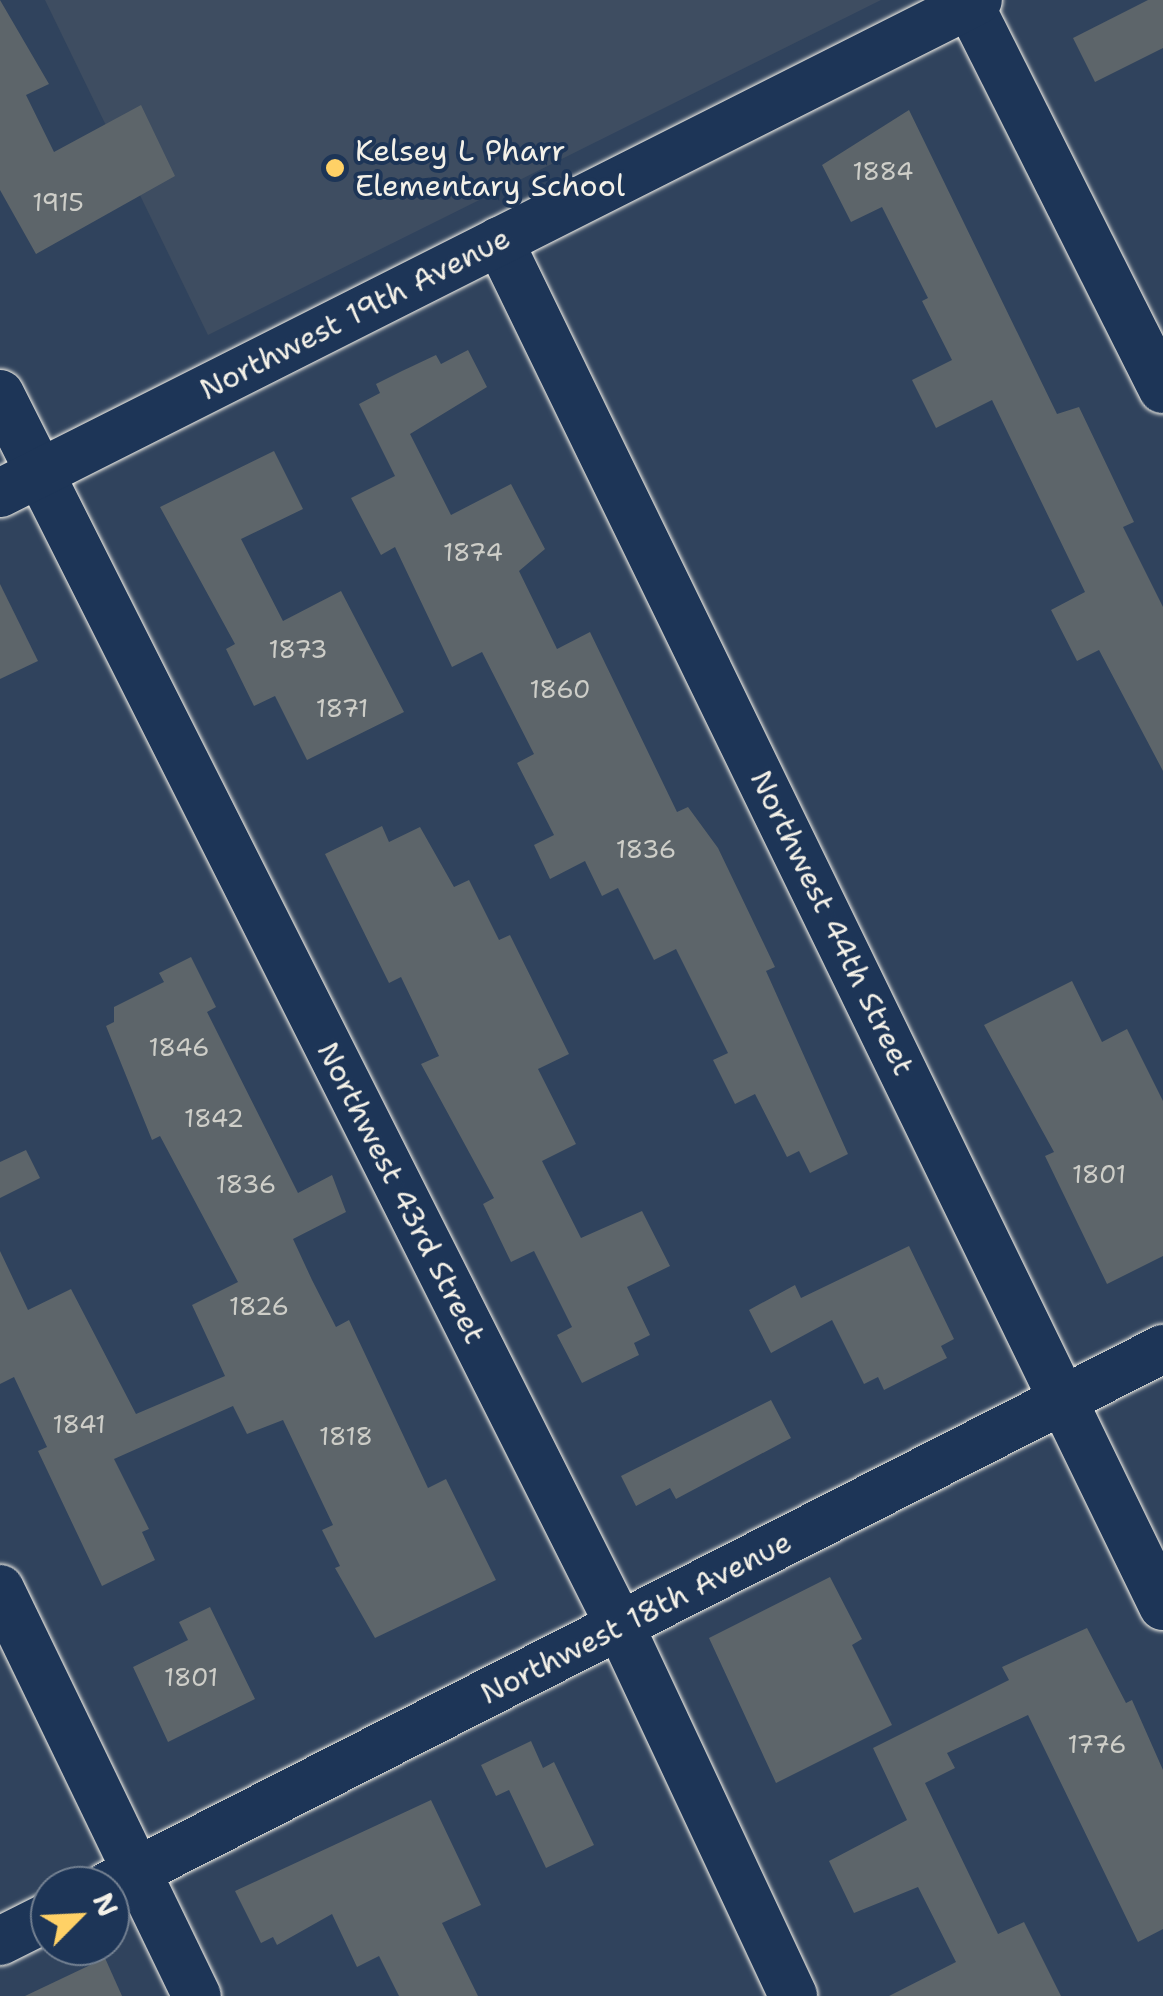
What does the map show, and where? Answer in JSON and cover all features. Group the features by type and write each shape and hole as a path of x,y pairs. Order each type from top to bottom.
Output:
{"street":[{"name":"Northwest 19th Avenue","path":"19,483 974,2"},
{"path":"974,2 1163,389"},
{"name":"Northwest 44th Street","path":"499,241 1163,1606"},
{"name":"Northwest 43rd Street","path":"0,394 19,483 620,1626 794,1996"},
{"name":"Northwest 18th Avenue","path":"130,1875 1163,1349"},
{"path":"0,1590 117,1866"},
{"path":"130,1891 197,1996"},
{"path":"0,1941 30,1926"}],"shaded area":[{"name":"Kelsey L Pharr Elementary School","path":"45,0 881,0 208,335"}],"building":[{"path":"0,0 49,84 26,95 54,152 141,105 175,176 36,254 0,190"},
{"path":"1148,0 1163,0 1163,48 1095,82 1073,38"},
{"path":"909,110 1057,414 1079,407 1134,522 1123,527 1163,607 1163,771 1099,650 1077,661 1051,610 1085,592 992,400 936,428 912,380 952,360 922,301 928,298 882,207 851,222 822,165"},
{"path":"468,350 487,387 410,434 451,515 511,484 545,549 519,571 557,649 590,632 677,812 688,807 718,848 775,967 766,971 848,1154 810,1173 799,1151 787,1157 755,1094 735,1104 713,1060 728,1053 676,949 654,960 618,888 602,896 585,861 550,879 534,845 554,835 517,763 534,754 482,652 452,667 395,547 381,555 351,498 395,476 359,404 380,393 376,384 402,371 436,355 441,364"},
{"path":"274,451 303,509 241,539 283,621 341,591 404,712 307,760 275,696 254,706 226,649 235,644 160,507"},
{"path":"0,584 38,661 0,679"},
{"path":"382,826 389,842 420,827 454,887 469,880 499,940 510,935 569,1054 538,1069 576,1144 542,1161 581,1238 642,1211 670,1266 627,1287 650,1335 634,1343 639,1355 582,1383 557,1335 572,1327 534,1251 511,1262 483,1204 494,1198 421,1064 439,1056 401,977 389,983 325,854"},
{"path":"191,957 216,1007 207,1012 298,1193 332,1175 346,1212 293,1239 312,1280 336,1327 349,1320 428,1488 446,1479 496,1580 375,1638 335,1568 340,1566 322,1530 333,1525 283,1420 247,1434 233,1406 114,1459 149,1529 142,1532 155,1560 102,1586 38,1451 47,1447 14,1377 0,1384 0,1251 28,1310 71,1289 136,1414 225,1376 192,1305 238,1282 160,1136 152,1140 106,1026 114,1022 114,1007 164,982 159,973"},
{"path":"1072,981 1102,1042 1127,1029 1163,1101 1163,1256 1107,1284 1045,1156 1054,1152 984,1025"},
{"path":"26,1150 40,1178 0,1198 0,1162"},
{"path":"909,1246 954,1339 941,1346 947,1358 884,1390 878,1377 864,1384 832,1320 771,1353 749,1310 795,1285 801,1298"},
{"path":"771,1400 791,1438 676,1499 670,1488 636,1506 621,1476"},
{"path":"830,1577 862,1639 852,1645 892,1725 776,1783 709,1638"},
{"path":"210,1607 255,1699 168,1742 133,1667 188,1640 179,1622"},
{"path":"1087,1628 1126,1703 1132,1700 1163,1770 1163,1929 1138,1942 1028,1715 947,1753 955,1768 925,1783 998,1934 1024,1922 1061,1996 889,1996 956,1962 918,1887 854,1913 829,1861 907,1820 873,1748 1009,1680 1002,1667"},
{"path":"531,1741 543,1768 554,1762 594,1845 546,1868 509,1790 496,1796 481,1765"},
{"path":"431,1800 481,1905 442,1923 478,1996 399,1996 379,1956 357,1967 332,1914 277,1945 273,1937 261,1943 235,1891"},
{"path":"88,1966 109,1966 122,1996 25,1996"}],"place":[{"name":"Kelsey L Pharr Elementary School","path":"335,168"}]}
